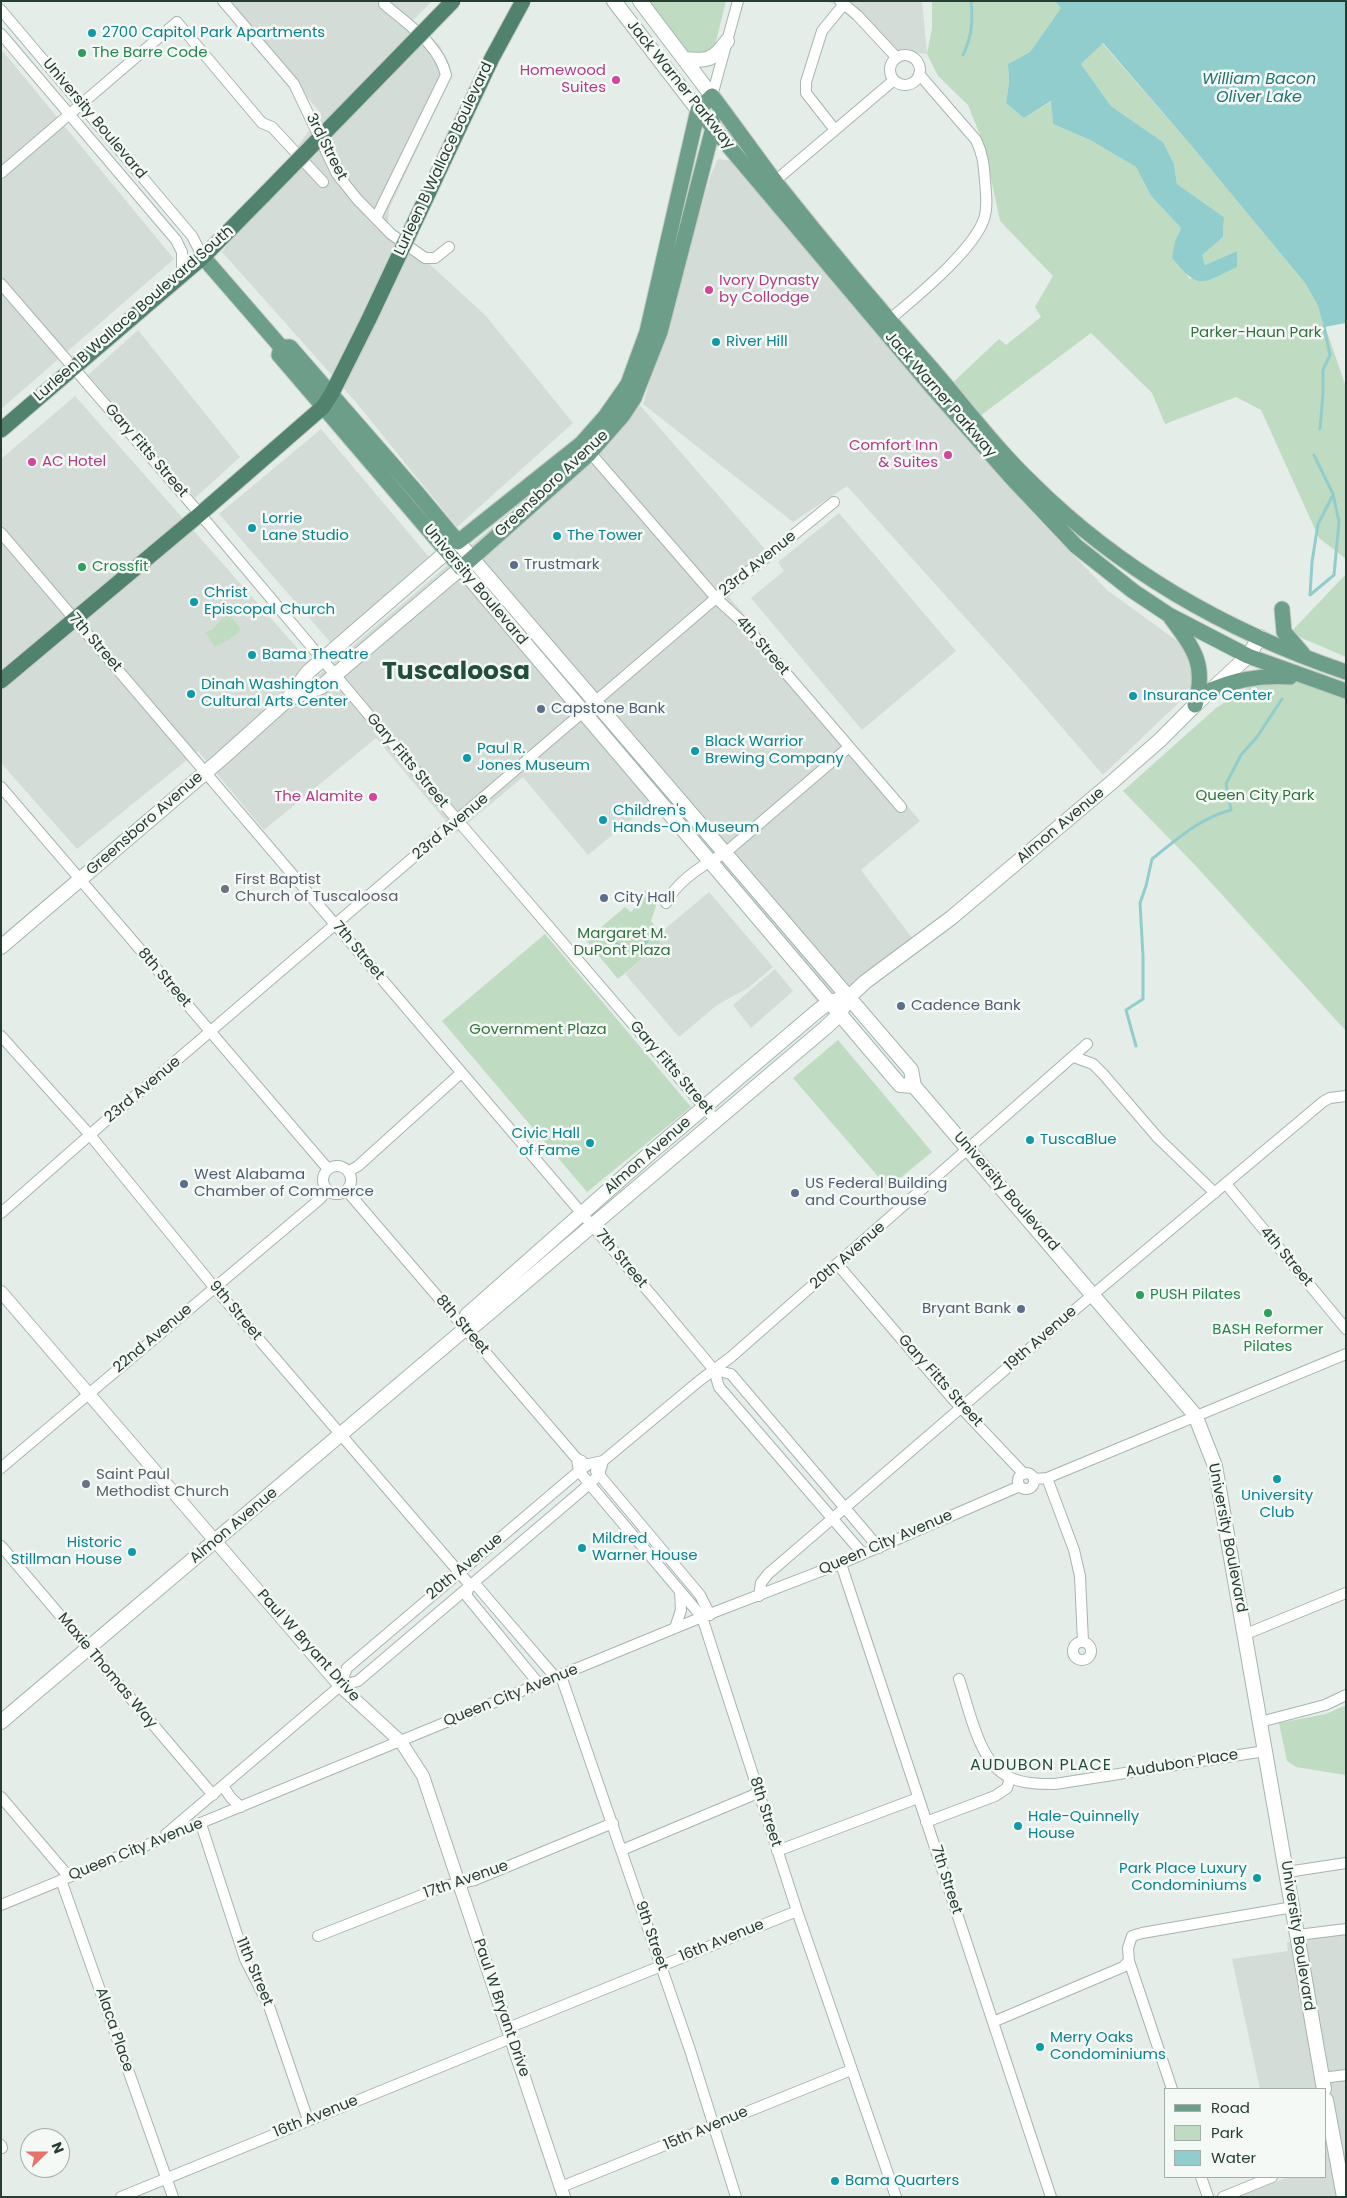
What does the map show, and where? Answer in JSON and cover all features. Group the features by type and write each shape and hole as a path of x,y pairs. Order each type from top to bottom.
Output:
{"highway":[{"name":"Lurleen B Wallace Boulevard South","path":"1,430 75,369 203,257 453,1"},
{"name":"Lurleen B Wallace Boulevard","path":"1,681 200,514 323,407 332,393 368,319 492,58 523,1"}],"main road":[{"name":"Jack Warner Parkway","path":"614,1 698,110 931,386 1032,500 1076,546 1133,591 1169,615 1248,656 1346,691"},
{"name":"Jack Warner Parkway","path":"640,1 775,181 889,320 1007,457 1051,501 1109,549 1152,580 1213,617 1308,658 1346,672"},
{"path":"684,59 701,61 713,58 727,41"},
{"name":"Greensboro Avenue","path":"1,947 206,772 288,698 308,672 453,547 586,448 628,384 637,364 647,332 698,110 712,96"},
{"name":"Greensboro Avenue","path":"288,698 320,687 466,563 627,409 647,368 671,290 713,128 712,96"},
{"path":"704,164 710,157 725,151 740,159"},
{"name":"University Boulevard","path":"203,257 281,346 290,347 332,393 583,714 839,1015 900,1085 914,1086"},
{"name":"University Boulevard","path":"281,346 279,355 323,407 453,547"},
{"name":"University Boulevard","path":"466,563 597,703 726,853 911,1070 914,1086 1094,1294 1195,1415 1215,1466 1246,1634 1323,2084"},
{"path":"1282,609 1284,632 1308,658"},
{"path":"1169,615 1194,652 1199,663 1200,680 1195,704"},
{"name":"Almon Avenue","path":"1,1722 89,1650 465,1329 475,1325 717,1122 839,1015 848,998 865,982 952,918 1036,848 1160,740 1195,704 1248,656 1260,637"},
{"path":"1211,690 1233,682 1263,676 1306,678"},
{"name":"Almon Avenue","path":"465,1329 467,1315 705,1107 829,1002 848,998"},
{"path":"1327,2111 1331,2154 1344,2197"}],"street":[{"name":"3rd Street","path":"223,1 294,84 337,174 349,190 390,234 426,258 435,258 449,247"},
{"name":"Greensboro Avenue","path":"712,96 738,1"},
{"path":"835,130 806,93 806,82 822,31 842,3 857,15 897,58"},
{"path":"376,218 446,75 438,55 428,42 384,4"},
{"name":"University Boulevard","path":"1,10 192,236 203,257"},
{"path":"1,173 67,114 82,104 177,22 262,123 272,127 323,182"},
{"name":"University Boulevard","path":"1,34 176,240 182,252 182,275"},
{"path":"906,56 914,59 919,66 919,74 916,80 908,85 902,85 894,80 891,66 897,58 906,56"},
{"path":"889,320 934,282 977,234 984,219 987,202 981,150 976,140 919,74"},
{"path":"775,181 894,80"},
{"path":"176,240 183,235 186,229"},
{"name":"Gary Fitts Street","path":"1,284 200,514 458,821 717,1122"},
{"name":"4th Street","path":"586,448 716,598 742,622 901,807"},
{"name":"23rd Avenue","path":"1,1213 336,924 597,703 716,598 834,502"},
{"name":"7th Street","path":"1,533 336,924 461,1074 593,1226 714,1370 719,1387 863,1554"},
{"path":"666,903 671,893 709,862 726,853 849,747"},
{"name":"8th Street","path":"1,787 328,1169"},
{"name":"9th Street","path":"1,1036 90,1135 214,1287 470,1585 477,1586 558,1677 613,1823 662,1966 712,2117 713,2126 736,2197"},
{"name":"20th Avenue","path":"340,1686 346,1668 579,1471 589,1464 603,1461 714,1370 838,1265 1087,1044"},
{"path":"1074,1057 1093,1064 1158,1138 1214,1193"},
{"path":"349,1171 358,1166 461,1074"},
{"name":"19th Avenue","path":"759,1596 761,1583 768,1574 961,1408 1324,1102 1342,1096"},
{"path":"337,1165 349,1171 352,1181 347,1191 339,1194 327,1190 323,1180 328,1169 337,1165"},
{"name":"4th Street","path":"1226,1184 1346,1329"},
{"name":"22nd Avenue","path":"1,1468 320,1199 327,1190"},
{"name":"8th Street","path":"347,1191 577,1459 589,1464 599,1475 700,1595 758,1793 851,2070 896,2197"},
{"name":"Gary Fitts Street","path":"838,1265 961,1408 1024,1474"},
{"name":"Paul W Bryant Drive","path":"1,1292 340,1686 401,1742 423,1776 563,2192"},
{"name":"Queen City Avenue","path":"1,1905 675,1628 879,1548 1020,1486 1024,1489 1030,1488 1034,1485 1034,1479 1047,1478 1346,1354"},
{"name":"7th Street","path":"714,1370 731,1374 879,1548"},
{"path":"577,1459 579,1471"},
{"path":"599,1475 603,1461"},
{"name":"8th Street","path":"579,1471 680,1591 706,1616"},
{"path":"1020,1486 1019,1479 1024,1474 1029,1474 1034,1479"},
{"name":"20th Avenue","path":"158,1841 340,1686 358,1681 599,1475"},
{"path":"1047,1478 1074,1550 1080,1576 1082,1642"},
{"name":"Maxie Thomas Way","path":"1,1546 213,1795"},
{"name":"7th Street","path":"840,1564 1051,2197"},
{"name":"9th Street","path":"470,1585 466,1594 470,1600 539,1684"},
{"path":"675,1628 681,1610 680,1591"},
{"path":"1246,1634 1346,1593"},
{"name":"Audubon Place","path":"959,1679 976,1731 985,1753 993,1765 1010,1778 1032,1784 1055,1784 1265,1751"},
{"path":"1260,1722 1325,1705 1346,1695"},
{"path":"926,1822 995,1796 1007,1788 1010,1778"},
{"path":"224,1786 231,1798 241,1807"},
{"path":"622,1850 758,1793"},
{"path":"1,1797 65,1879"},
{"path":"777,1851 918,1798"},
{"name":"17th Avenue","path":"318,1936 445,1886 475,1880 613,1823"},
{"name":"11th Street","path":"201,1824 245,1959 269,2006 308,2120"},
{"path":"1287,1872 1346,1863"},
{"name":"Alaca Place","path":"65,1879 173,2197"},
{"path":"1172,2088 1129,1961 1128,1948 1132,1936 1293,1907"},
{"name":"16th Avenue","path":"122,2197 308,2120 662,1966 797,1911"},
{"path":"1298,1935 1346,1929"},
{"path":"993,2022 1123,1967 1129,1961"},
{"name":"15th Avenue","path":"563,2192 713,2126 851,2070"},
{"path":"1323,2084 1346,2076"},
{"path":"1201,2178 1208,2197"},
{"path":"1223,2197 1270,2178"}],"shaded area":[{"path":"228,1 432,1 413,20 440,46 449,63 451,77 389,209 388,226 486,316 573,423 457,527 355,401 222,252 321,114"},
{"path":"825,1 922,1 927,54 893,50 834,4"},
{"path":"1,49 174,259 1,409"},
{"path":"718,159 733,161 1058,539 1107,590 1180,643 1194,663 1193,689 1103,775 1016,674 847,486 793,522 643,404 711,174"},
{"path":"138,330 240,457 195,498 88,375"},
{"path":"75,396 320,674 638,403 770,555 729,597 920,821 861,870 921,950 829,1018 662,794 588,855 523,777 456,833 376,738 264,830 198,751 77,849 1,763 1,459"},
{"path":"321,429 429,557 331,643 219,514"},
{"path":"839,513 956,651 862,730 751,598 784,571 778,562"},
{"path":"709,892 773,967 748,988 717,1005 679,1037 625,974 660,944 666,928"},
{"path":"775,969 793,991 751,1028 733,1005"},
{"path":"1346,1934 1346,2197 1244,2197 1244,2195 1286,2178 1327,2178 1327,2088 1260,2088 1232,1959 1288,1951 1287,1942"}],"green space":[{"path":"645,1 726,1 715,45 709,53 685,53"},
{"name":"Parker-Haun Park","path":"932,1 1055,1 1061,8 1030,52 1008,64 1009,82 1006,103 1024,118 1052,101 1053,124 1090,140 1136,167 1151,196 1181,228 1175,241 1189,279 1237,267 1237,251 1205,265 1201,255 1223,237 1224,217 1177,184 1174,164 1163,142 1111,106 1081,64 1102,43 1190,144 1305,283 1318,306 1346,387 1346,559 1319,538 1261,410 1236,397 1165,424 1152,393 1091,333 972,422 945,390 999,339 1006,345 1041,317 1035,307 1053,276 1000,221 984,145 968,105 938,76 927,54 932,28"},
{"path":"1346,574 1346,657 1290,633"},
{"path":"228,612 241,630 230,639 215,647 205,632 212,630"},
{"name":"Queen City Park","path":"1306,678 1346,691 1346,1031 1195,865 1123,791 1216,708 1250,686"},
{"name":"Margaret M. DuPont Plaza","path":"646,890 656,899 656,906 651,921 663,936 660,944 618,979 586,940 625,907 631,912 639,903 635,899"},
{"name":"Government Plaza","path":"545,934 691,1107 587,1192 442,1021"},
{"path":"838,1040 932,1152 888,1188 793,1078"},
{"path":"1346,1705 1346,1775 1296,1767 1287,1761 1279,1723 1326,1714"}],"water":[{"name":"William Bacon Oliver Lake","path":"1055,1 1346,1 1346,323 1324,327 1318,306 1305,283 1190,144 1103,43 1081,64 1111,106 1163,142 1174,164 1177,184 1224,217 1223,237 1202,255 1205,265 1237,251 1237,267 1208,280 1195,280 1189,276 1172,258 1175,241 1181,228 1151,196 1136,167 1090,140 1053,124 1051,101 1024,118 1006,103 1009,82 1008,64 1030,52 1061,8"}],"waterway":[{"path":"963,55 971,29 971,1"},
{"path":"1320,429 1323,370 1330,355 1324,327 1327,323"},
{"path":"1310,595 1334,575 1339,522 1333,494 1314,455"},
{"path":"1310,595 1312,562 1318,524 1333,495"},
{"path":"1136,1046 1126,1010 1143,999 1140,903 1152,859 1199,824 1231,810 1226,784 1241,755 1257,737 1282,699"},
{"path":"613,933 616,943 624,949 633,946"},
{"path":"639,945 645,944 647,940"}],"place":[{"name":"2700 Capitol Park Apartments","path":"92,33"},
{"name":"The Barre Code","path":"82,53"},
{"name":"Homewood Suites","path":"616,80"},
{"name":"Ivory Dynasty by Collodge","path":"709,290"},
{"name":"River Hill","path":"716,342"},
{"name":"Comfort Inn & Suites","path":"948,455"},
{"name":"AC Hotel","path":"32,462"},
{"name":"Lorrie Lane Studio","path":"252,528"},
{"name":"The Tower","path":"557,536"},
{"name":"Trustmark","path":"514,565"},
{"name":"Crossfit","path":"82,567"},
{"name":"Christ Episcopal Church","path":"194,602"},
{"name":"Bama Theatre","path":"252,655"},
{"name":"Dinah Washington Cultural Arts Center","path":"191,694"},
{"name":"Insurance Center","path":"1133,696"},
{"name":"Capstone Bank","path":"541,709"},
{"name":"Black Warrior Brewing Company","path":"695,751"},
{"name":"Paul R. Jones Museum","path":"467,758"},
{"name":"The Alamite","path":"373,797"},
{"name":"Children's Hands-On Museum","path":"603,820"},
{"name":"First Baptist Church of Tuscaloosa","path":"225,889"},
{"name":"City Hall","path":"604,898"},
{"name":"Cadence Bank","path":"901,1006"},
{"name":"TuscaBlue","path":"1030,1140"},
{"name":"Civic Hall of Fame","path":"590,1143"},
{"name":"West Alabama Chamber of Commerce","path":"184,1184"},
{"name":"US Federal Building and Courthouse","path":"795,1193"},
{"name":"PUSH Pilates","path":"1140,1295"},
{"name":"Bryant Bank","path":"1021,1309"},
{"name":"BASH Reformer Pilates","path":"1268,1313"},
{"name":"University Club","path":"1277,1479"},
{"name":"Saint Paul Methodist Church","path":"86,1484"},
{"name":"Mildred Warner House","path":"582,1548"},
{"name":"Historic Stillman House","path":"132,1552"},
{"name":"Hale-Quinnelly House","path":"1018,1826"},
{"name":"Park Place Luxury Condominiums","path":"1257,1878"},
{"name":"Merry Oaks Condominiums","path":"1040,2047"},
{"name":"Bama Quarters","path":"835,2181"}],"district":[{"name":"Tuscaloosa","path":"456,673"},
{"name":"AUDUBON PLACE","path":"1041,1766"}]}
